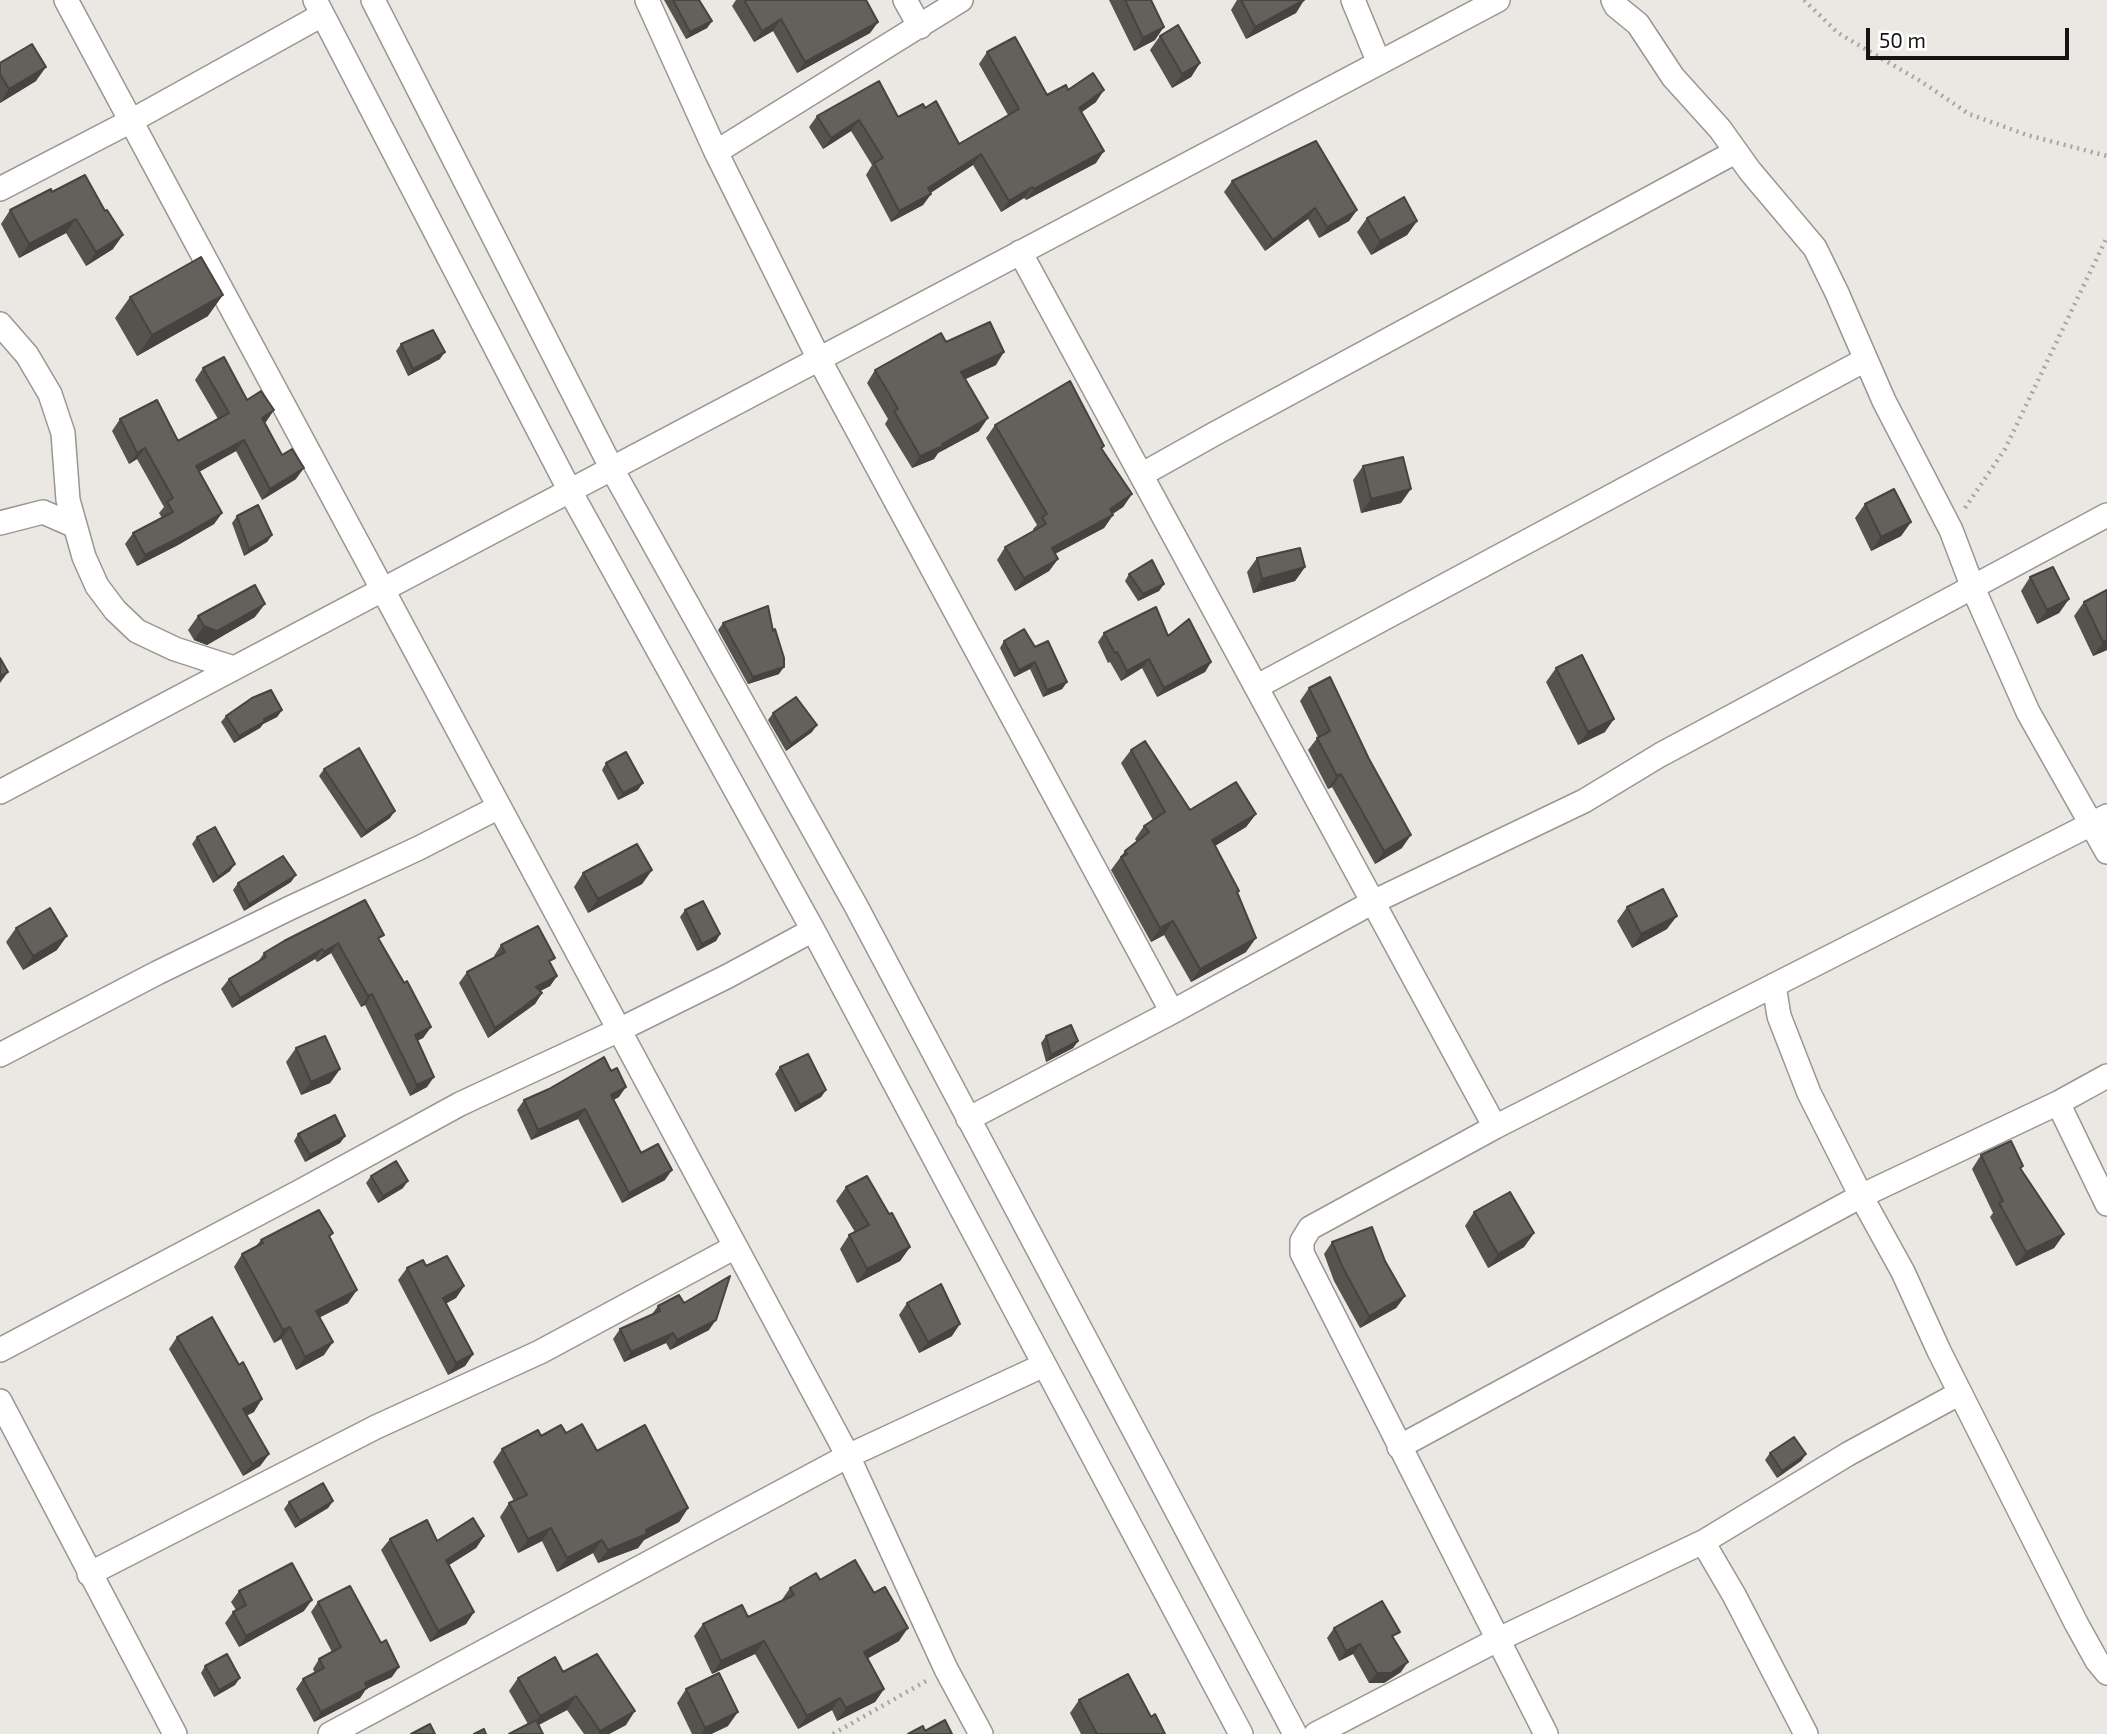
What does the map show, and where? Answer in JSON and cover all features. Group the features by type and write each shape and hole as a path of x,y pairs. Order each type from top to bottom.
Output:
{"street":[{"path":"66,0 848,1456 946,1669 981,1734"},
{"path":"373,0 612,469 856,906 1295,1734"},
{"path":"647,0 716,152 819,359 1172,1012"},
{"path":"905,0 920,27"},
{"path":"716,152 961,0"},
{"path":"1353,0 1379,63"},
{"path":"0,792 1498,0"},
{"path":"1613,0 1616,6 1638,24 1673,77 1720,129 1735,152 1815,248 1865,360 1951,530 1973,588 2028,712 2098,820 2107,852"},
{"path":"0,189 131,121 319,7 570,491 813,930 1241,1734"},
{"path":"1141,475 1735,152"},
{"path":"1020,252 1495,1127"},
{"path":"0,324 27,355 50,394 63,433 68,500 83,556 97,586 137,631 175,649 234,668"},
{"path":"1256,687 1865,360"},
{"path":"0,523 43,512 75,526"},
{"path":"968,1119 1373,902 1584,800 1660,754 2107,515"},
{"path":"0,1055 169,967 499,807"},
{"path":"1546,1734 1302,1253 1302,1241 1310,1227 1495,1127 2098,820"},
{"path":"0,1350 460,1104 619,1030 813,930"},
{"path":"1774,985 1779,1016 1809,1093 1903,1272 2076,1623 2097,1661 2107,1673"},
{"path":"1399,1447 1861,1196 2058,1103 2107,1076"},
{"path":"2058,1103 2107,1204"},
{"path":"89,1574 376,1427 549,1347 736,1247"},
{"path":"330,1734 848,1456 1044,1365"},
{"path":"1315,1734 1497,1640 1703,1542 1848,1454 1961,1394"},
{"path":"0,1401 175,1734"},
{"path":"1703,1542 1734,1595 1806,1734"}],"path":[{"path":"1804,0 1838,33 1922,82 1969,114 2026,135 2107,156"},
{"path":"1951,530 2005,449 2107,237"},
{"path":"832,1734 946,1669"}],"building":[{"path":"673,0 699,0 712,21 690,32"},
{"path":"744,0 866,0 878,22 805,62 781,19 762,31"},
{"path":"1125,0 1151,0 1164,27 1143,38"},
{"path":"1241,0 1304,0 1255,27"},
{"path":"1178,25 1200,63 1182,74 1160,36"},
{"path":"1015,37 1047,95 1066,85 1068,90 1093,73 1104,90 1079,108 1104,151 1009,201 981,154 928,188 931,194 899,211 874,163 883,158 859,120 831,138 817,116 879,81 898,117 923,104 925,108 936,101 959,144 1019,109 987,52"},
{"path":"32,44 46,67 9,89 0,74 0,63"},
{"path":"1316,141 1357,210 1327,227 1315,208 1273,240 1232,181"},
{"path":"85,175 105,211 107,210 123,235 96,252 76,219 29,244 10,210"},
{"path":"1404,197 1417,221 1380,241 1367,218"},
{"path":"201,257 223,295 152,335 130,297"},
{"path":"990,322 1004,352 961,372 988,418 942,444 943,446 920,456 894,411 898,409 875,370 941,333 946,342"},
{"path":"433,330 445,352 413,369 401,344"},
{"path":"224,357 247,400 261,391 274,410 262,418 282,455 292,449 304,468 270,489 244,440 196,466 222,513 145,555 133,533 173,512 167,502 173,498 145,448 137,453 120,419 157,400 178,441 229,413 203,368"},
{"path":"1070,381 1104,446 1101,448 1132,494 1110,509 1113,515 1052,548 1058,559 1024,578 1005,547 1046,524 1042,517 1047,514 995,425"},
{"path":"1403,457 1411,489 1371,499 1363,466"},
{"path":"1894,489 1911,522 1881,537 1865,504"},
{"path":"258,505 272,535 249,549 237,516"},
{"path":"1300,548 1305,567 1262,579 1257,558"},
{"path":"1152,560 1164,584 1143,594 1129,574"},
{"path":"2053,567 2069,599 2047,610 2030,577"},
{"path":"255,585 265,604 217,631 204,626 198,616"},
{"path":"2107,590 2107,640 2103,642 2084,602"},
{"path":"768,606 773,631 775,629 784,658 784,667 753,677 723,623"},
{"path":"1156,607 1168,636 1189,619 1211,662 1164,688 1149,659 1127,671 1104,633"},
{"path":"1024,629 1035,647 1048,641 1067,682 1047,690 1035,662 1019,670 1004,641"},
{"path":"1582,655 1614,719 1588,732 1556,668"},
{"path":"0,658 8,672 0,676"},
{"path":"1330,677 1369,759 1411,835 1384,851 1341,774 1337,776 1317,738 1330,731 1309,688"},
{"path":"271,690 282,710 239,736 226,716 252,698"},
{"path":"796,697 817,725 791,744 773,713"},
{"path":"1145,741 1190,810 1236,782 1256,814 1212,840 1239,891 1237,892 1256,938 1200,969 1173,921 1160,928 1121,857 1149,832 1144,826 1165,812 1131,750"},
{"path":"359,748 395,811 366,831 324,769"},
{"path":"626,752 643,783 623,793 606,763"},
{"path":"215,827 235,864 218,877 197,837"},
{"path":"637,844 652,870 598,899 583,873"},
{"path":"283,856 296,875 249,904 238,883"},
{"path":"1663,889 1677,916 1641,934 1627,907"},
{"path":"365,900 384,935 378,938 404,983 407,981 431,1027 415,1035 434,1077 417,1085 372,994 368,996 338,943 324,952 322,949 240,998 229,979 266,957 264,953 284,941"},
{"path":"703,901 720,934 702,944 685,910"},
{"path":"50,908 67,936 33,956 16,928"},
{"path":"538,926 555,958 549,961 557,976 536,987 542,993 495,1028 467,972 505,952 501,945"},
{"path":"1071,1025 1078,1041 1051,1055 1046,1036"},
{"path":"325,1036 340,1069 311,1082 296,1048"},
{"path":"808,1054 826,1090 800,1105 780,1067"},
{"path":"604,1057 611,1071 617,1068 626,1087 611,1095 641,1153 658,1144 672,1170 629,1193 585,1109 538,1130 524,1100 549,1089"},
{"path":"335,1115 345,1136 310,1155 298,1134"},
{"path":"2011,1141 2023,1166 2020,1168 2064,1234 2026,1252 1999,1203 2003,1201 1981,1155"},
{"path":"396,1161 408,1181 383,1196 371,1176"},
{"path":"867,1176 889,1214 892,1213 910,1247 867,1269 849,1235 869,1225 846,1187"},
{"path":"1510,1192 1534,1233 1498,1254 1474,1212"},
{"path":"319,1210 333,1233 329,1236 357,1290 316,1311 333,1342 305,1357 290,1327 283,1330 242,1254 263,1243 261,1240"},
{"path":"1372,1227 1385,1261 1405,1296 1369,1316 1332,1242"},
{"path":"447,1256 464,1286 443,1298 473,1354 456,1363 407,1268 423,1260 426,1266"},
{"path":"730,1276 716,1320 677,1340 673,1333 631,1352 620,1329 660,1311 658,1306 679,1295 684,1303"},
{"path":"941,1284 960,1324 928,1342 907,1303"},
{"path":"212,1317 239,1365 243,1362 262,1399 243,1409 269,1454 252,1464 177,1337"},
{"path":"582,1424 597,1451 645,1425 688,1508 646,1530 647,1534 608,1550 602,1540 567,1558 551,1528 528,1539 509,1503 527,1495 502,1449 538,1430 541,1436 561,1425 566,1433"},
{"path":"1794,1437 1806,1454 1782,1471 1770,1453"},
{"path":"323,1483 333,1501 300,1521 289,1502"},
{"path":"473,1518 484,1536 446,1560 474,1612 438,1631 390,1539 427,1520 437,1541"},
{"path":"855,1560 874,1593 885,1587 908,1628 864,1652 884,1689 846,1708 840,1698 807,1716 764,1641 721,1661 703,1624 742,1605 748,1617 794,1595 790,1588 816,1573 820,1580"},
{"path":"292,1563 312,1600 246,1636 233,1612 246,1605 239,1591"},
{"path":"350,1586 381,1643 386,1640 399,1667 365,1683 367,1688 321,1712 303,1679 324,1668 319,1659 341,1647 318,1602"},
{"path":"1382,1601 1400,1632 1392,1636 1408,1662 1391,1673 1377,1673 1360,1644 1346,1651 1334,1628"},
{"path":"227,1654 240,1678 219,1690 205,1666"},
{"path":"597,1654 635,1711 600,1731 576,1696 540,1716 518,1678 555,1657 563,1672"},
{"path":"719,1673 738,1712 705,1728 686,1689"},
{"path":"1128,1674 1151,1717 1155,1714 1165,1734 1097,1734 1079,1700"},
{"path":"536,1720 543,1734 509,1734"},
{"path":"945,1720 952,1734 908,1734 923,1726 925,1731"},
{"path":"430,1724 435,1734 411,1734"}]}
